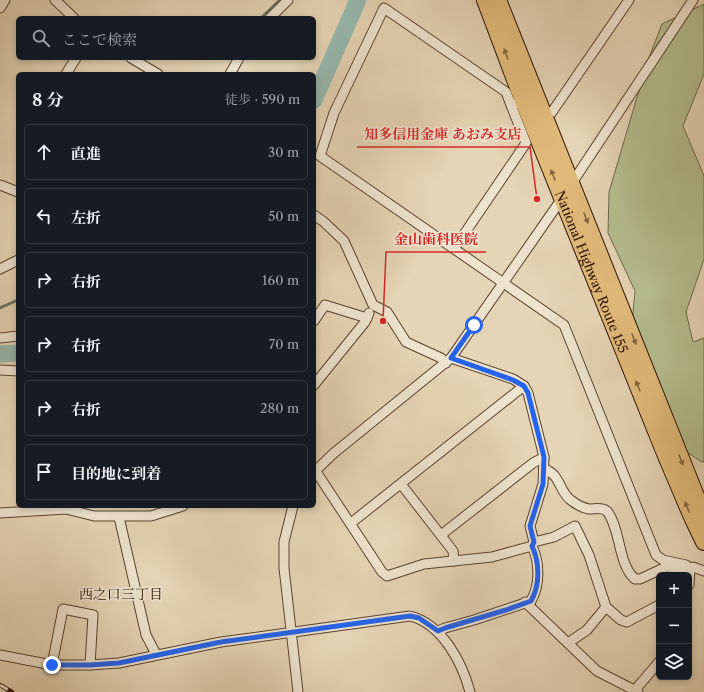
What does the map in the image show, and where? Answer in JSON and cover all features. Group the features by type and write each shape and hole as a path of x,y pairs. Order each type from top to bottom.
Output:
{"highway":[{"name":"National Highway Route 155","path":"485,0 517,103 562,198 669,463 704,542"},
{"name":"National Highway Route 155","path":"498,0 544,117 572,182 704,516"}],"street":[{"path":"0,8 5,0"},
{"path":"55,0 72,16"},
{"path":"272,16 288,0"},
{"path":"544,117 552,112 629,0"},
{"path":"316,469 334,453 449,361 504,284 693,0"},
{"path":"454,249 526,143 517,103 506,92 384,8 334,114 320,156 504,284 564,325 656,555 663,560 686,565 690,569"},
{"path":"67,72 75,60"},
{"path":"134,60 155,72"},
{"path":"231,72 238,60"},
{"path":"0,185 16,191"},
{"path":"316,217 324,222 344,241 372,305 387,312 406,342 449,361 505,376 524,386 532,407 544,457 543,484 530,526 535,554 537,587 531,601 438,631"},
{"path":"0,269 16,261"},
{"path":"316,318 325,305 367,318"},
{"path":"316,383 365,322 372,305"},
{"path":"0,338 16,336"},
{"path":"0,370 16,371"},
{"path":"351,523 524,386"},
{"path":"441,535 533,463 544,457"},
{"path":"544,469 554,474 572,502 586,508 600,508 607,511 621,545 627,570 635,579 640,579 658,569 666,567 690,569 693,567 704,571"},
{"path":"316,474 351,523 382,572 387,576 424,564 492,557 554,537 575,526 589,555 606,607 621,620 627,622 656,607"},
{"path":"401,484 453,551 454,560"},
{"path":"0,513 18,509 66,509 94,516 119,517 151,516 177,508"},
{"path":"292,508 284,542 284,568 298,692"},
{"path":"119,517 146,635 156,654"},
{"path":"526,602 597,671 612,680 637,691 656,666"},
{"path":"568,643 587,630 606,607"},
{"path":"52,665 63,609 93,615 90,665"},
{"path":"0,655 52,665 119,663 156,654 291,631 410,616 419,618 438,631 457,661 470,692"}],"green space":[{"path":"704,4 704,74 683,126 704,176 704,259 686,312 693,342 704,338 704,462 702,462 665,438 632,323 635,291 608,233 609,192 648,60 662,24"}],"waterway":[{"path":"263,16 280,0"},
{"path":"316,95 358,0"},
{"path":"0,308 16,301"},
{"path":"0,354 16,353"}],"railway":[{"path":"0,685 12,692"}],"place":[{"name":"知多信用金庫 あおみ支店","path":"537,199"},
{"name":"金山歯科医院","path":"383,321"}],"district":[{"name":"西之口三丁目","path":"121,594"}],"route":[{"path":"52,665 119,663 156,654 221,642 291,631 341,626 410,616 419,618 438,631 531,601 535,594 538,580 535,554 532,546 534,542 530,526 543,484 544,457 532,407 528,393 524,386 519,382 505,376 451,358 474,325"}]}
